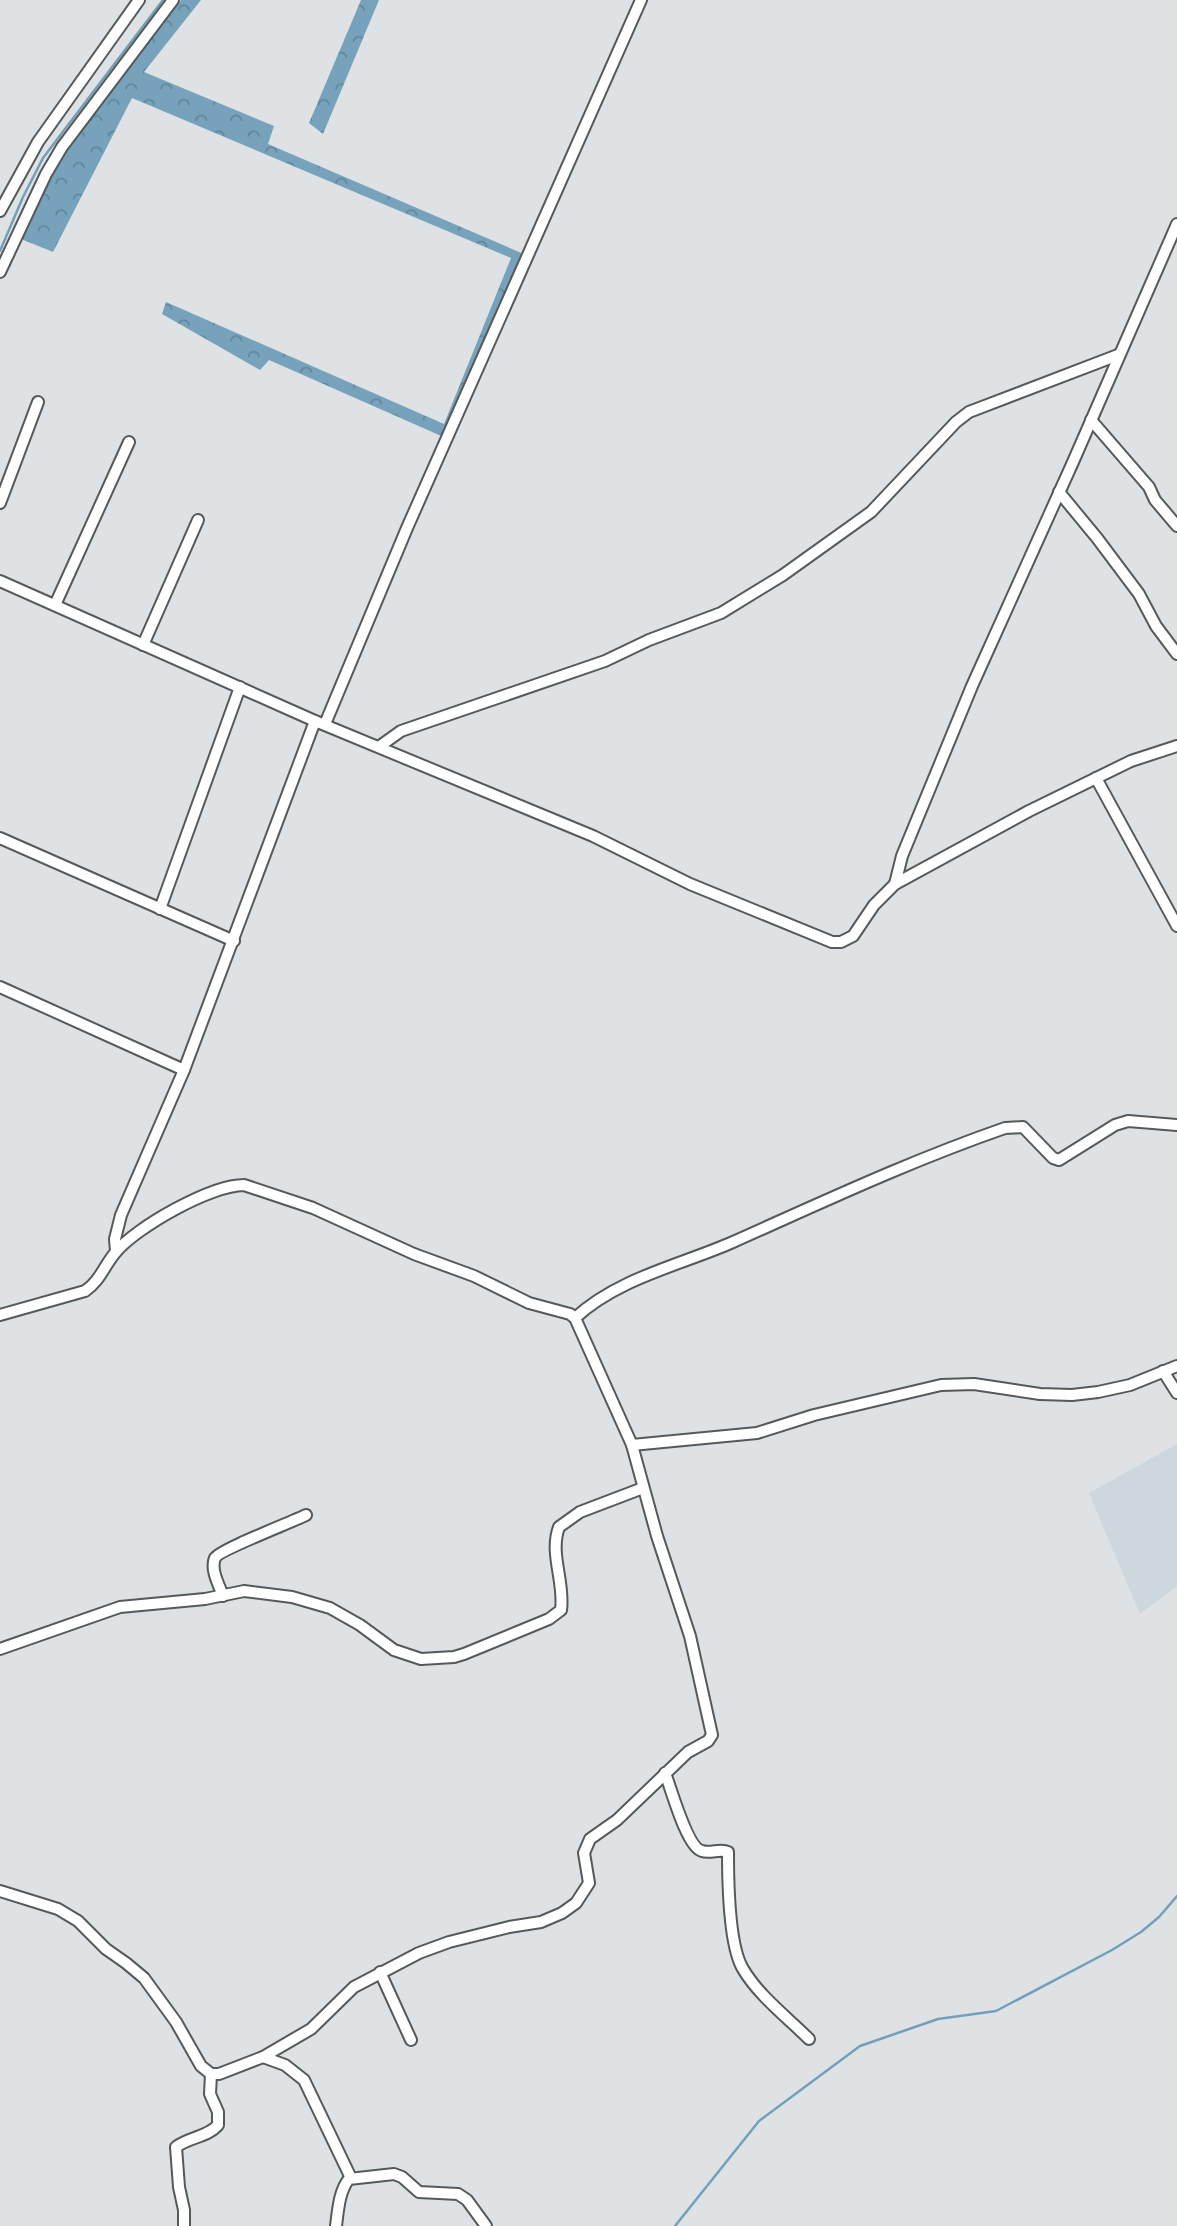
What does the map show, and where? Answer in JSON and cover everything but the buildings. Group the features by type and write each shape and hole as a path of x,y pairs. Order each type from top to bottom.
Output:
{"street":[{"path":"0,211 38,142 139,0"},
{"path":"0,272 46,174 62,147 173,0"},
{"path":"116,1251 115,1239 121,1215 184,1070 320,722 641,0"},
{"path":"895,884 902,856 972,686 1177,224"},
{"path":"380,747 401,730 594,664 649,640 721,614 783,575 871,512 956,422 969,412 1118,355"},
{"path":"0,503 37,402"},
{"path":"1091,421 1149,487 1155,500 1177,526"},
{"path":"55,606 129,442"},
{"path":"1059,492 1139,594 1156,626 1177,654"},
{"path":"143,645 198,520"},
{"path":"0,581 320,722 593,836 690,884 832,942 841,942 853,936 874,905 895,884 1096,778 1131,761 1177,746"},
{"path":"160,909 240,687"},
{"path":"1096,778 1177,926"},
{"path":"0,838 234,941"},
{"path":"0,987 184,1070"},
{"path":"575,1318 598,1298 731,1243 870,1179 1005,1128 1023,1127 1053,1158 1059,1160 1115,1125 1128,1121 1177,1125"},
{"path":"0,1315 85,1291 96,1282 116,1251 179,1207 225,1188 244,1185 313,1209 414,1254 474,1276 529,1303 563,1311 575,1318 632,1445 690,1636 712,1735 708,1741 688,1752 635,1804 586,1844 584,1853 589,1883 576,1903 562,1913 541,1922 449,1942 419,1953 354,1987 311,2029 263,2057 224,2073 211,2074"},
{"path":"632,1445 769,1430 814,1415 941,1385 974,1384 1016,1392 1072,1395 1117,1389 1177,1366"},
{"path":"1163,1371 1177,1393"},
{"path":"0,1649 120,1607 190,1601 244,1591 292,1597 330,1608 406,1656 421,1659 454,1657 514,1635 561,1610 556,1541 559,1527 580,1512 643,1488"},
{"path":"223,1595 214,1566 216,1556 225,1549 306,1515"},
{"path":"665,1773 686,1832 695,1847 702,1852 724,1849 728,1852 732,1918 741,1965 759,1990 809,2039"},
{"path":"0,1891 58,1909 78,1921 106,1949 127,1963 157,1996 176,2022 196,2059 211,2074 211,2094 218,2112 218,2125 176,2147 184,2226"},
{"path":"380,1972 411,2040"},
{"path":"263,2057 285,2065 304,2080 351,2178"},
{"path":"336,2226 344,2185 351,2178 394,2174 402,2177 419,2192 458,2194 467,2200 486,2226"}],"shaded area":[{"path":"1177,1444 1177,1586 1140,1614 1089,1493"}],"green space":[{"path":"181,0 201,0 144,72 274,126 268,144 526,255 448,439 269,360 260,370 162,314 166,302 444,424 511,258 132,98 53,252 21,239 59,159"},
{"path":"361,0 379,0 323,134 309,123"}],"waterway":[{"path":"0,251 43,158 163,0"},
{"path":"675,2226 759,2121 860,2046 938,2019 996,2011 1141,1932 1159,1917 1177,1896"}]}
